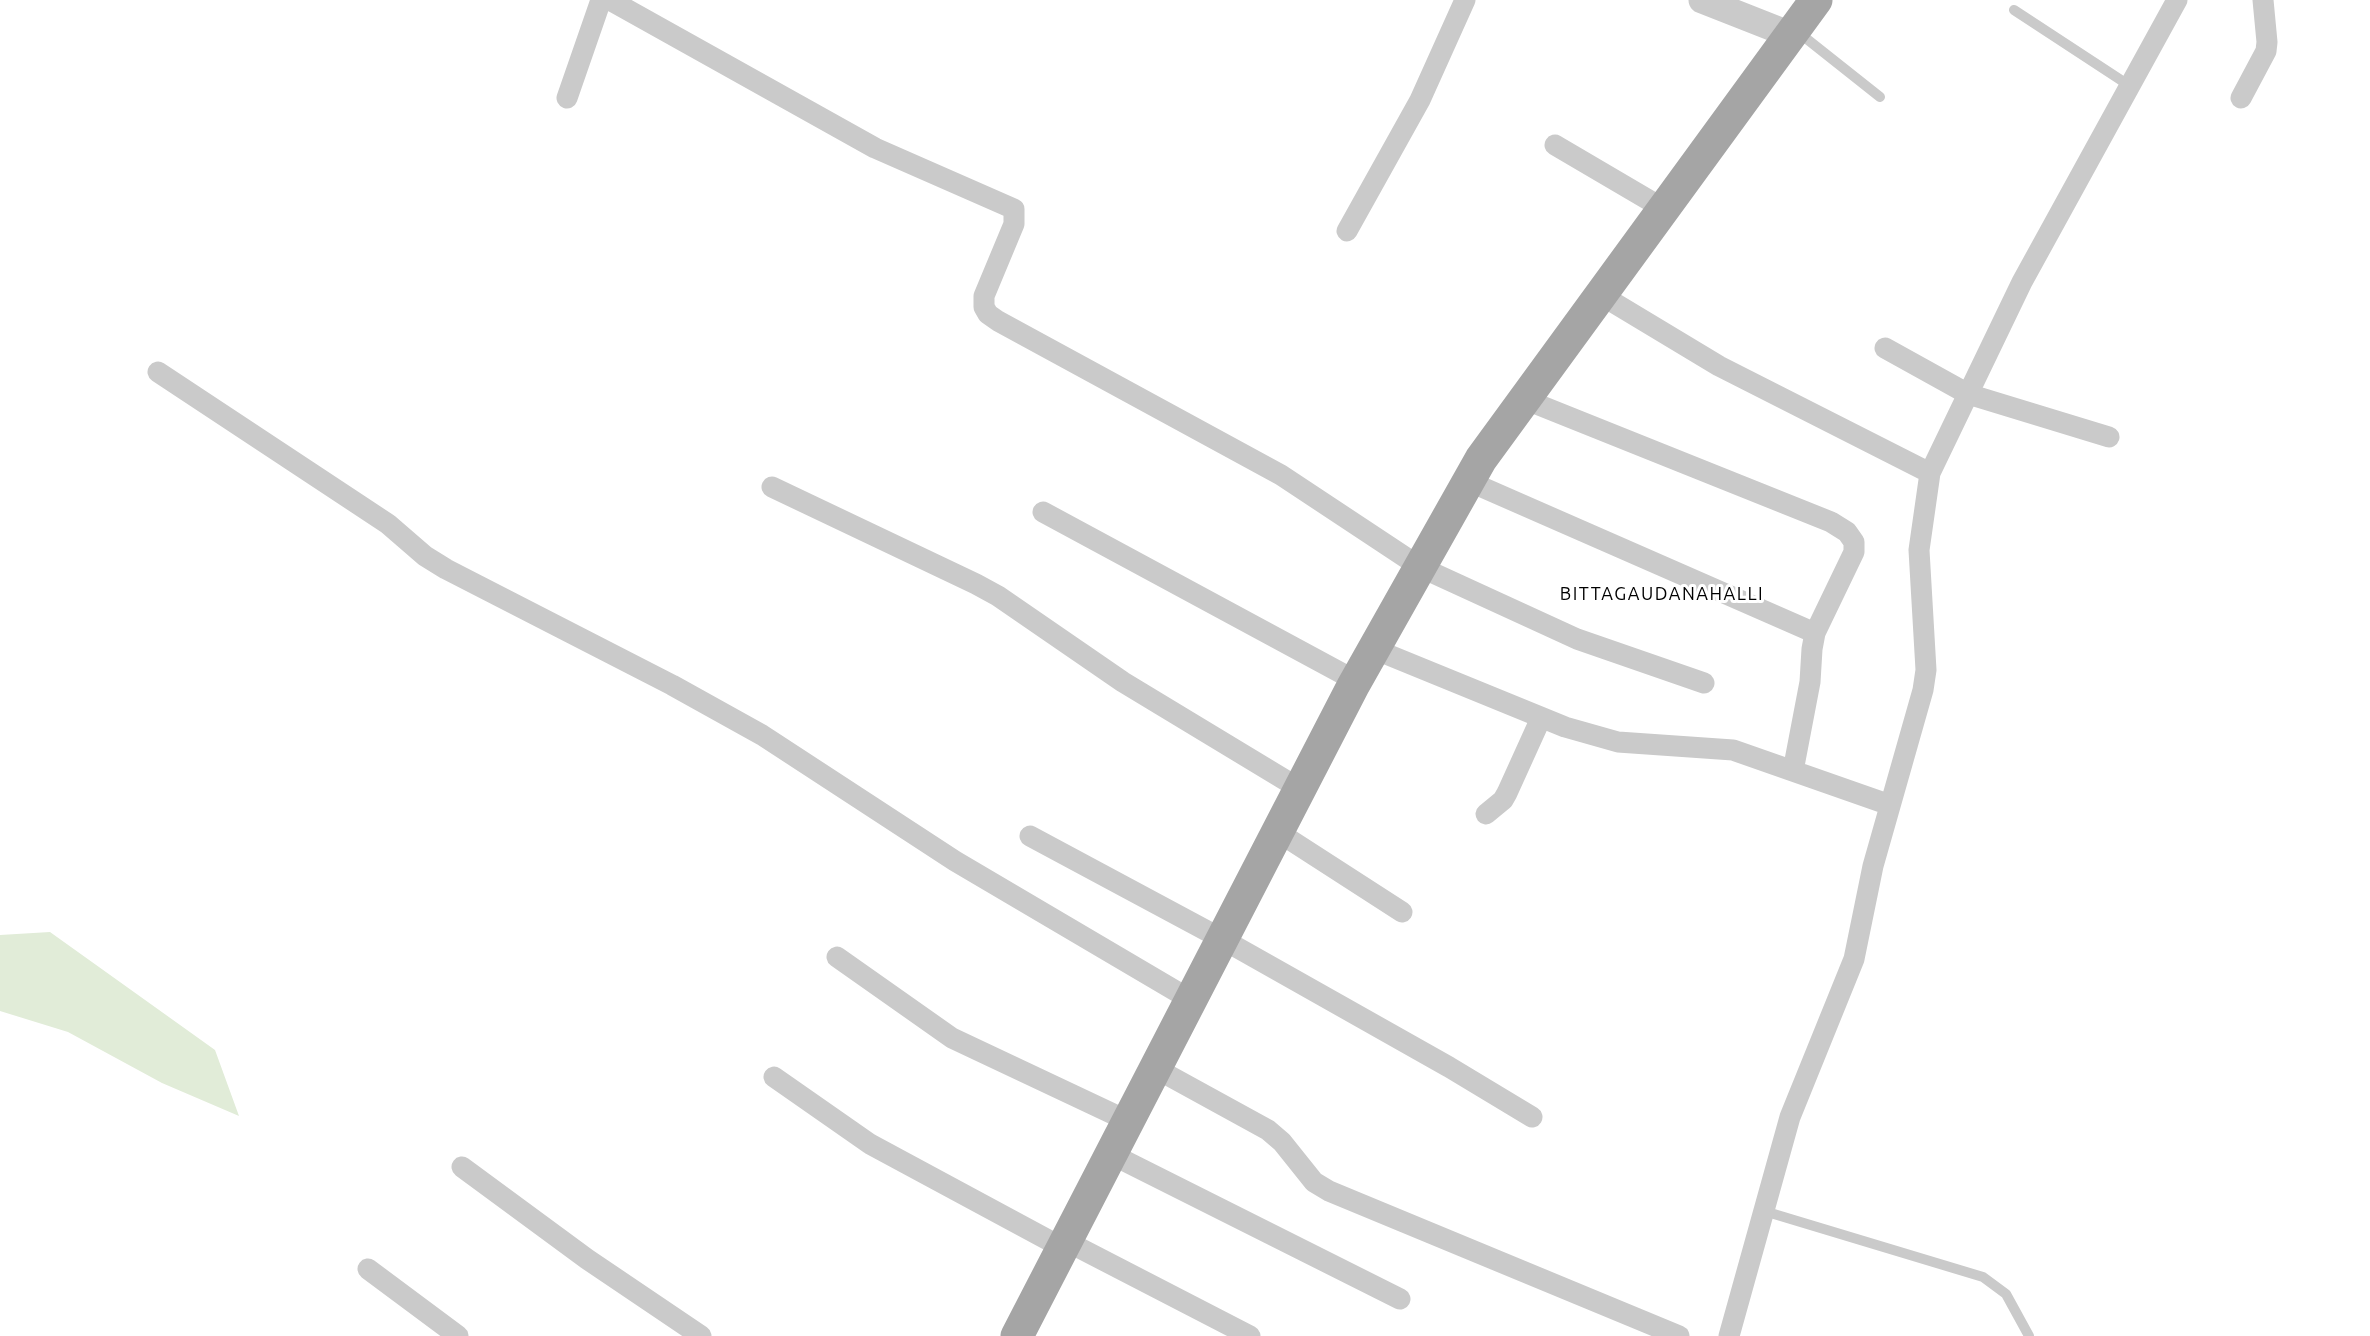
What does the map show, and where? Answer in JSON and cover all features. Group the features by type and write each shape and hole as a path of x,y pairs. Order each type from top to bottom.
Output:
{"main road":[{"path":"1017,1336 1356,681 1480,459 1816,0"}],"street":[{"path":"567,98 601,0"},
{"path":"610,0 875,148 1014,209 1014,224 984,296 984,307 988,314 1281,475 1420,567 1577,639 1704,683"},
{"path":"1347,231 1420,100 1465,0"},
{"path":"1702,0 1793,32"},
{"path":"1729,1336 1793,1107 1854,959 1871,872 1925,679 1919,550 1930,473 2022,282 2177,0"},
{"path":"2241,98 2266,51 2263,0"},
{"path":"1555,145 1664,209"},
{"path":"1601,295 1719,366 1930,473"},
{"path":"1885,348 1968,394 2109,437"},
{"path":"158,372 388,524 406,541 439,565 672,685 762,735 955,861 1191,1000"},
{"path":"1524,399 1831,522 1847,532 1854,542 1854,552 1815,633 1810,682 1793,771"},
{"path":"1468,481 1815,633"},
{"path":"772,487 998,596 1123,682 1300,789"},
{"path":"1043,512 1356,681"},
{"path":"1374,649 1541,718 1618,742 1733,750 1890,805"},
{"path":"1486,814 1503,800 1541,718"},
{"path":"1278,832 1402,912"},
{"path":"1030,836 1222,939 1449,1067 1532,1117"},
{"path":"837,957 952,1038 1128,1121"},
{"path":"1155,1068 1268,1130 1282,1142 1314,1182 1329,1191 1678,1336"},
{"path":"774,1077 870,1144 1250,1336"},
{"path":"1111,1154 1400,1299"},
{"path":"462,1167 586,1259 701,1336"},
{"path":"368,1269 458,1336"}],"lane":[{"path":"2014,10 2130,87"},
{"path":"1793,32 1880,97"},
{"path":"1764,1211 1983,1277 2006,1294 2029,1336"}],"green space":[{"path":"50,932 215,1050 239,1116 162,1083 68,1032 0,1011 0,935"}],"district":[{"name":"BITTAGAUDANAHALLI","path":"1662,594"}]}
